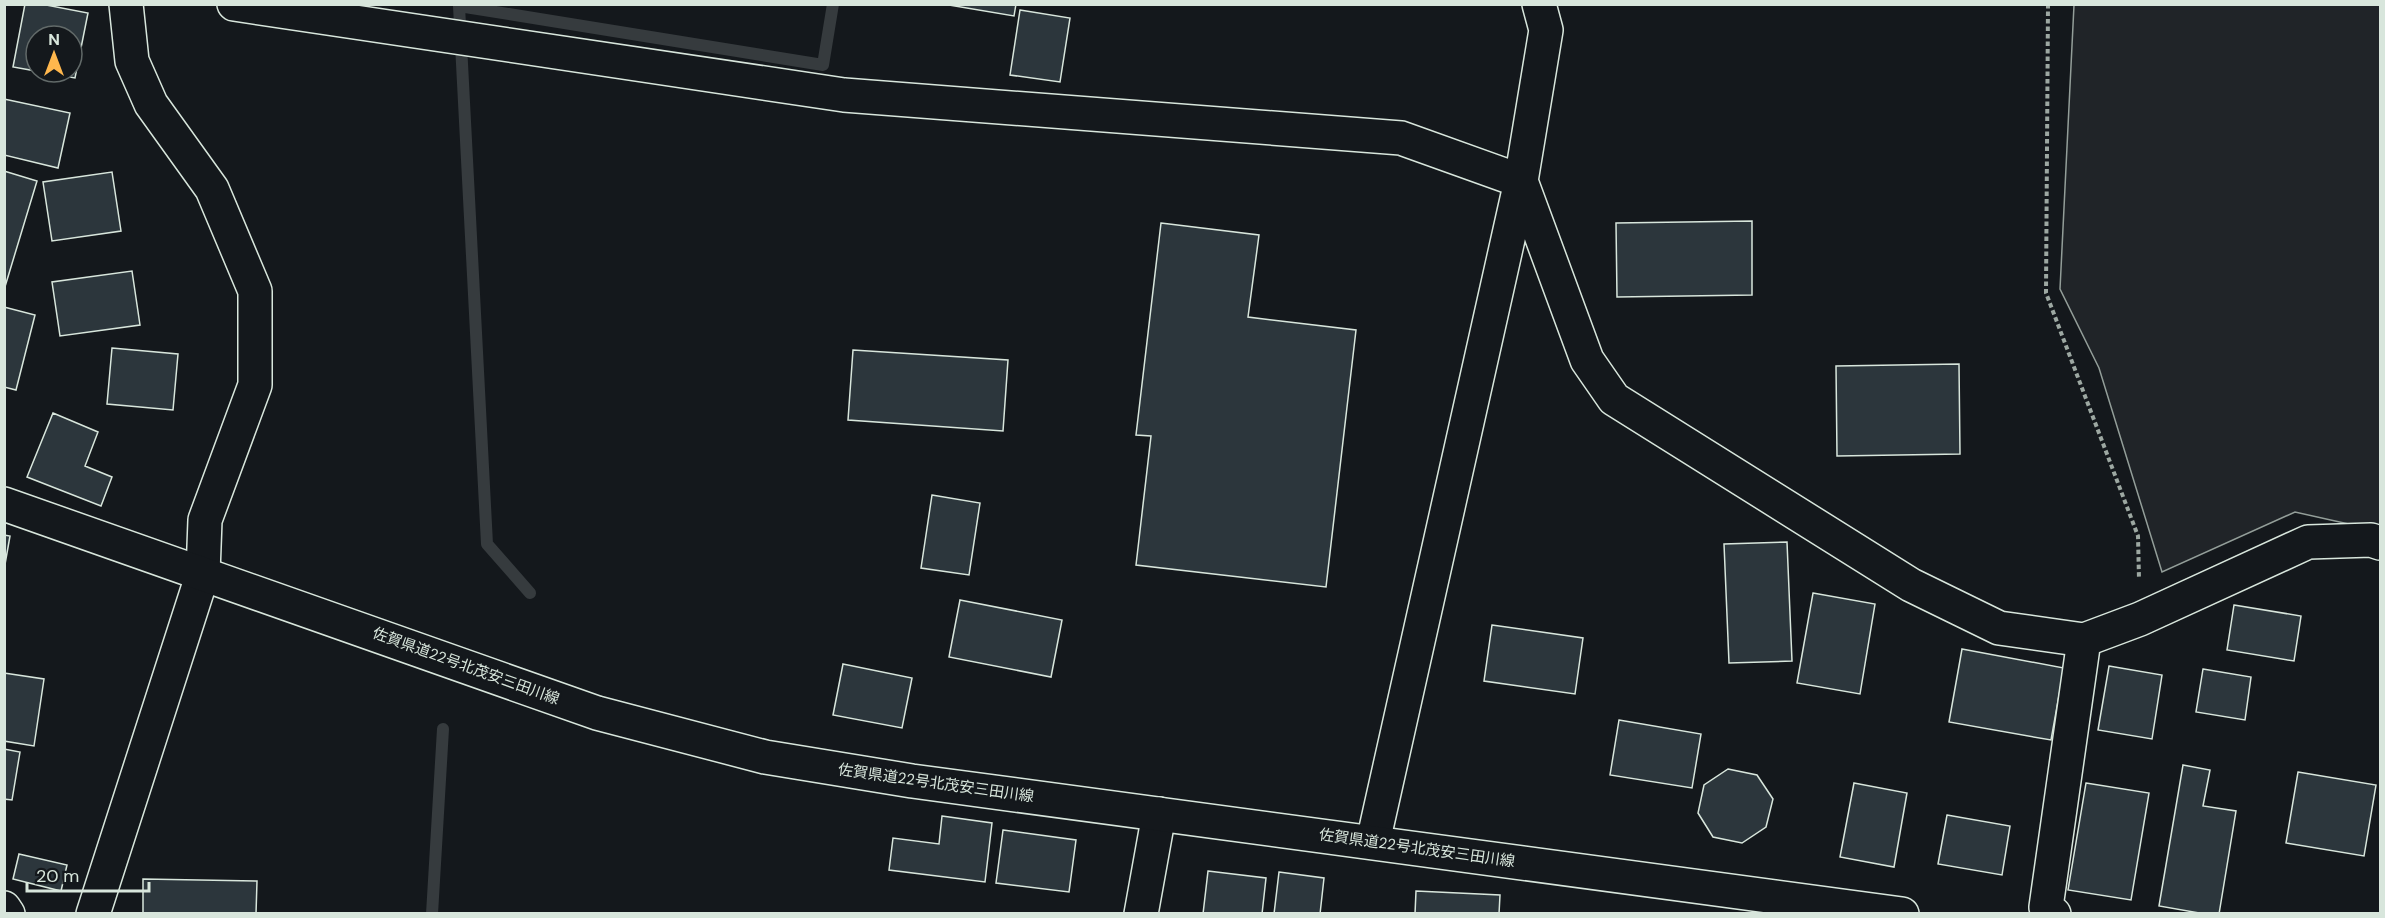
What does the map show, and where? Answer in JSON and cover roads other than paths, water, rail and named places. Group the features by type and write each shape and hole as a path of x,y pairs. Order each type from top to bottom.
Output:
{"street":[{"path":"93,914 203,573 206,519 255,385 255,291 212,189 151,105 132,61 126,4"},
{"path":"234,4 411,18 486,43 844,95 1401,138 1521,181"},
{"path":"1373,842 1521,181 1545,30 1539,4"},
{"path":"1521,181 1587,360 1614,399 1911,585 1999,628 2084,640 2140,619 2308,542 2371,540 2380,543"},
{"name":"佐賀県道22号北茂安三田川線","path":"4,504 597,713 765,757 912,781 1373,842 1752,903 1902,914"},
{"path":"2054,914 2046,907 2084,640"},
{"path":"1141,914 1159,814"},
{"path":"4,908 8,914"}],"waterway":[{"path":"530,593 487,544 459,6 823,65 833,4"},
{"path":"432,914 443,729"}]}
